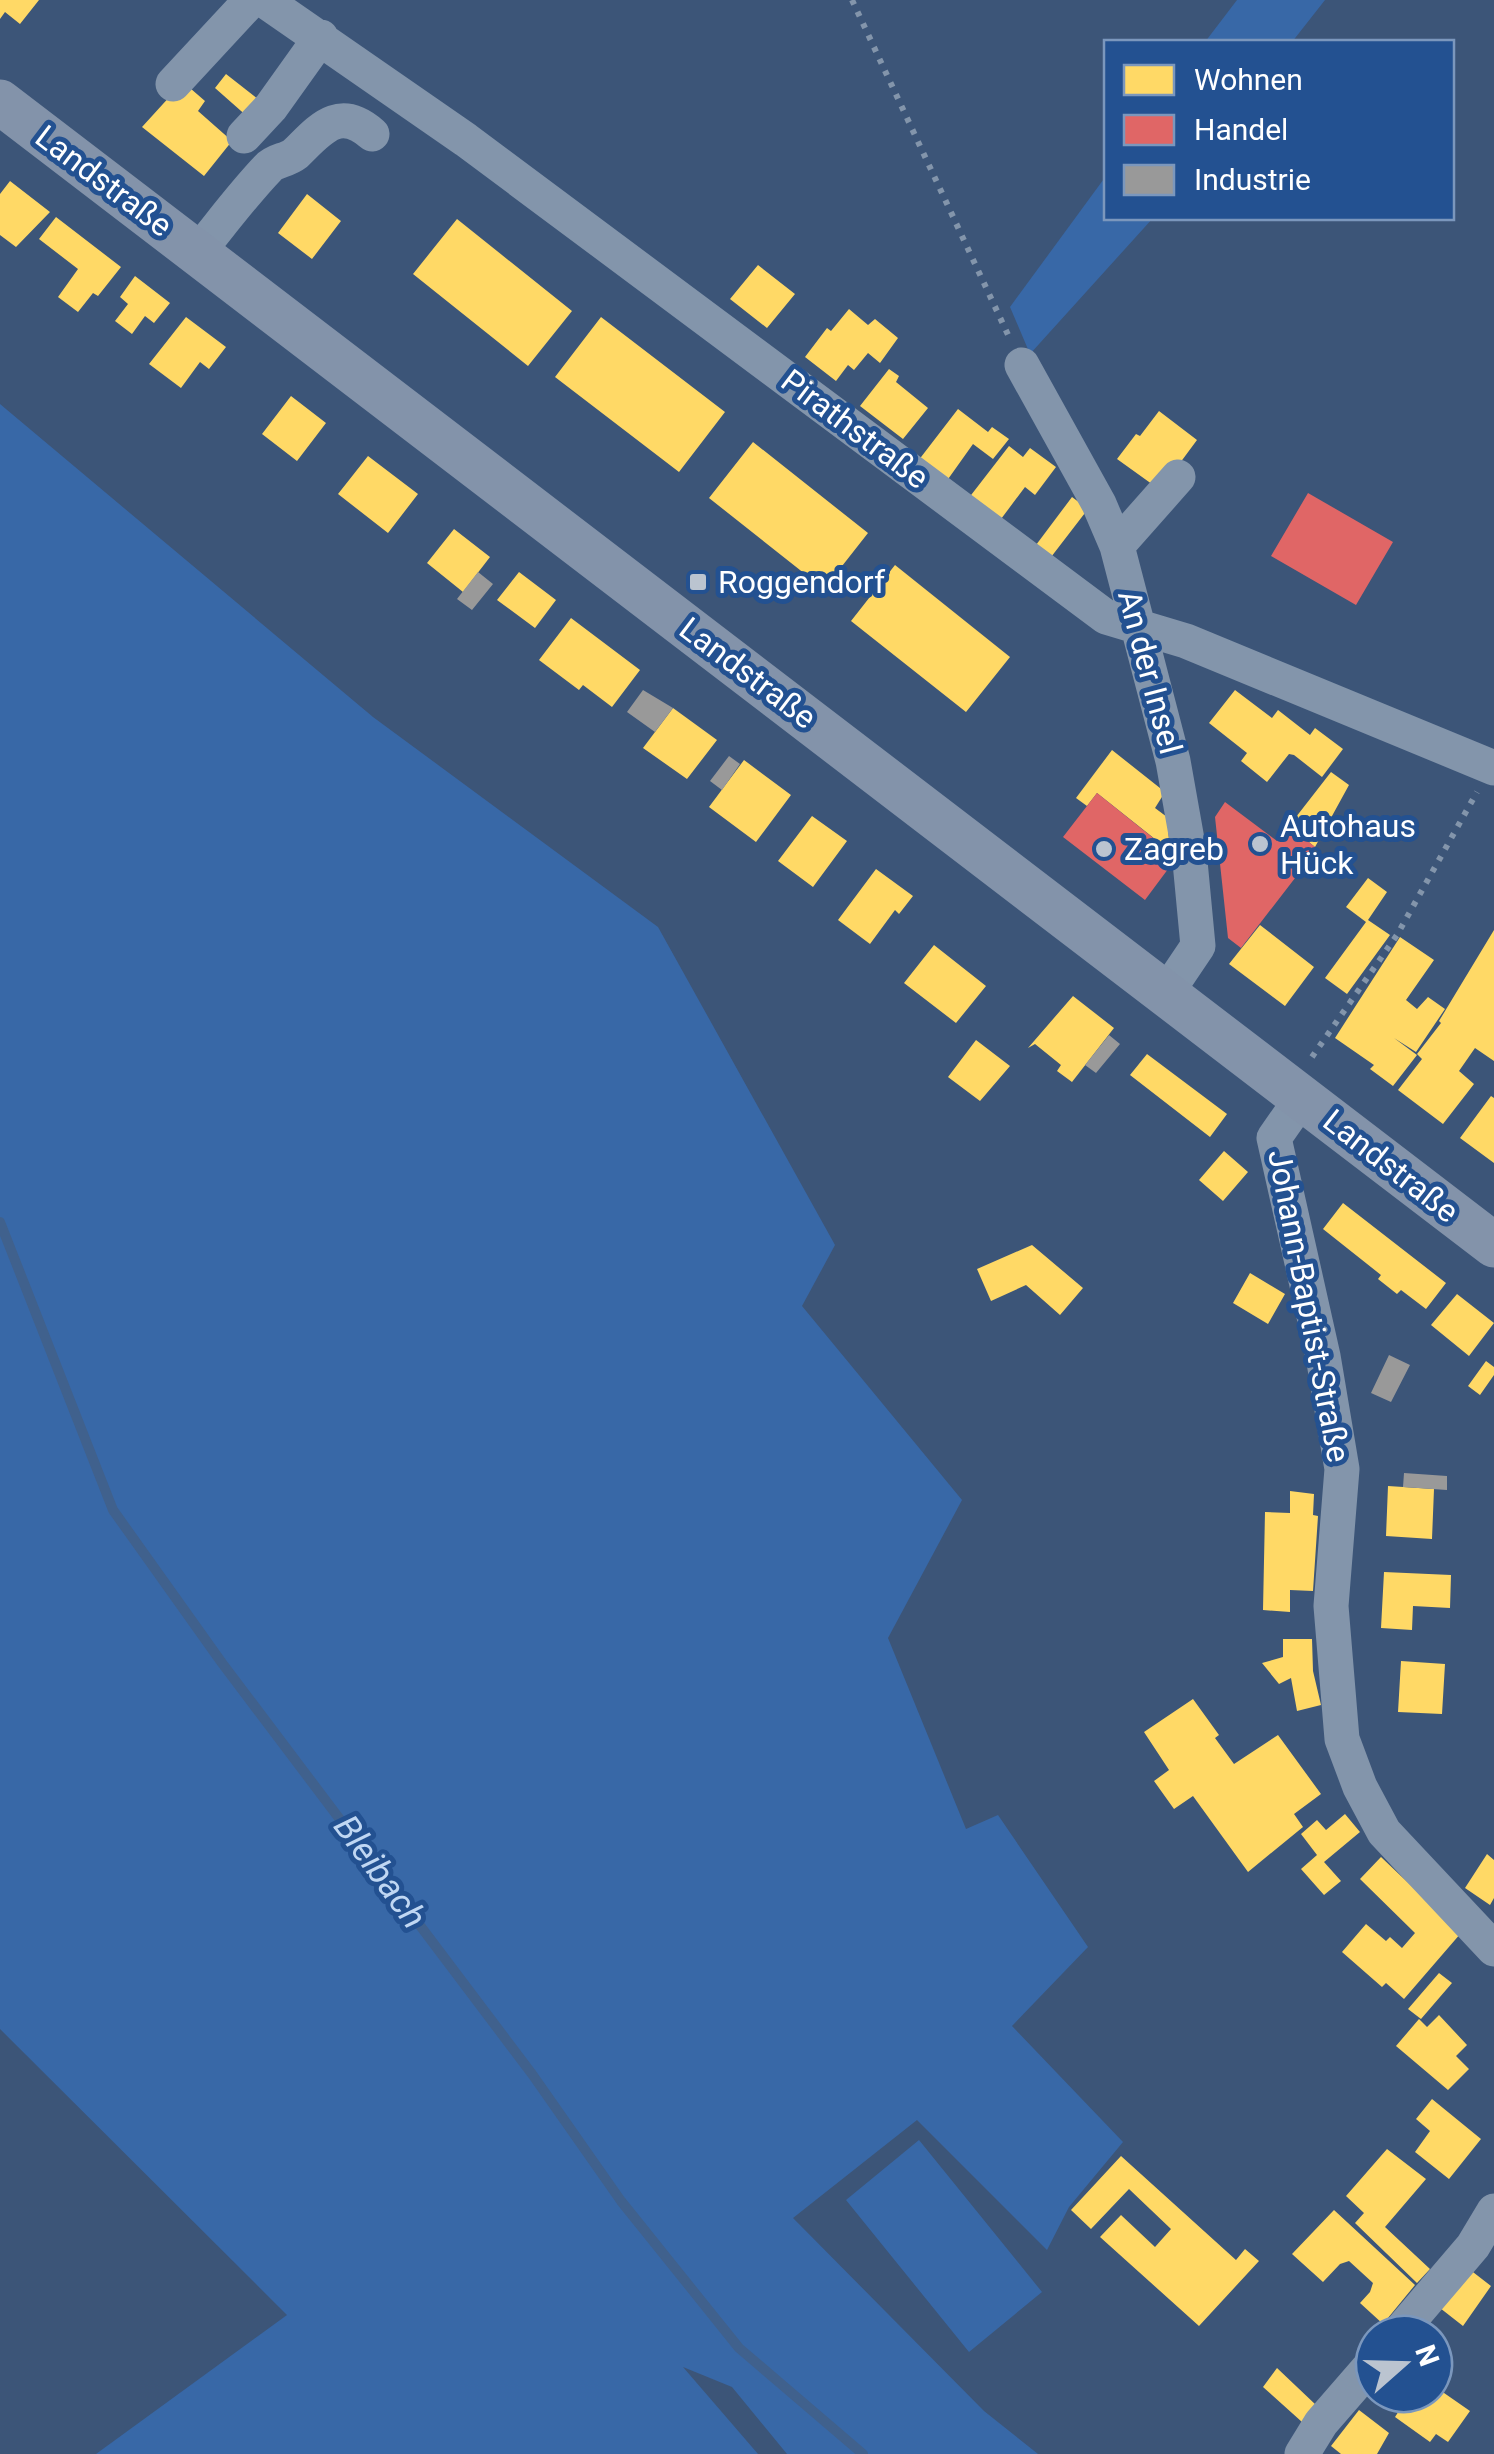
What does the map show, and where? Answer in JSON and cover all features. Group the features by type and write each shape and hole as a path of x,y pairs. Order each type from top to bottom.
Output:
{"main road":[{"name":"Landstraße","path":"0,102 1168,992 1304,1082 1494,1245"}],"street":[{"path":"173,84 251,0"},
{"name":"Pirathstraße","path":"264,0 690,306 1106,617 1186,641 1492,767"},
{"path":"244,136 271,107 320,37"},
{"path":"198,252 272,163 293,156 316,130 339,121 363,126 372,134"},
{"name":"An der Insel","path":"1022,365 1117,546 1173,761 1189,851 1198,946 1168,992"},
{"path":"1117,546 1178,477"},
{"name":"Johann-Baptist-Straße","path":"1304,1082 1274,1138 1323,1356 1342,1469 1330,1606 1342,1740 1360,1787 1384,1832 1494,1948"},
{"path":"1421,2314 1484,2258 1494,2212"},
{"path":"1302,2454 1321,2423 1354,2385"}],"path":[{"path":"852,0 1022,365"},
{"path":"1304,1082 1397,935 1492,767"}],"shaded area":[{"path":"1237,0 1325,0 1294,40 1207,40"},
{"path":"1104,179 1104,220 1151,220 1030,354 1010,307"},
{"path":"0,404 373,717 658,927 835,1245 802,1306 962,1500 888,1638 966,1829 998,1815 1088,1947 1012,2026 1123,2142 1069,2207 1047,2250 917,2120 793,2218 984,2411 1038,2454 787,2454 732,2387 683,2367 758,2454 96,2454 287,2315 0,2029"},
{"path":"919,2140 1042,2292 969,2352 846,2200"}],"building: Wohnen":[{"path":"0,0 39,0 20,24 5,12 0,19"},
{"path":"226,74 263,103 249,118 215,88"},
{"path":"183,82 205,101 198,111 232,141 204,176 142,127"},
{"path":"10,181 50,212 16,247 0,235 0,194"},
{"path":"307,194 341,221 312,259 278,233"},
{"path":"56,217 121,267 98,296 93,293 78,312 58,297 78,269 39,239"},
{"path":"457,219 572,311 528,366 413,274"},
{"path":"758,265 795,294 767,328 730,299"},
{"path":"135,276 170,303 154,323 145,316 132,334 115,321 128,304 120,297"},
{"path":"849,309 868,325 875,319 898,338 880,363 868,353 854,370 848,365 836,381 805,357 827,328 831,331"},
{"path":"186,317 226,347 209,369 200,362 181,388 149,364"},
{"path":"601,317 725,412 679,472 555,377"},
{"path":"889,369 899,376 896,382 928,408 903,439 860,406"},
{"path":"291,396 326,423 297,461 262,434"},
{"path":"958,409 988,432 992,427 1009,439 993,459 973,444 946,482 918,461"},
{"path":"1159,411 1197,440 1156,487 1117,459"},
{"path":"753,442 868,533 824,589 709,498"},
{"path":"1009,446 1023,457 1030,448 1056,467 1035,495 1025,487 998,523 968,499"},
{"path":"368,456 418,494 388,533 338,494"},
{"path":"1072,497 1088,509 1048,561 1033,549"},
{"path":"454,529 490,557 463,592 427,563"},
{"path":"895,565 1010,657 966,712 851,621"},
{"path":"519,572 556,600 535,628 497,600"},
{"path":"571,618 640,670 612,707 583,685 579,690 539,660"},
{"path":"1235,690 1272,718 1278,710 1310,735 1315,728 1343,749 1322,777 1289,754 1267,782 1241,761 1247,753 1209,723"},
{"path":"673,708 717,740 687,779 643,748"},
{"path":"1112,750 1165,792 1155,808 1167,817 1170,851 1097,793 1087,806 1076,798"},
{"path":"744,760 791,795 756,842 709,807"},
{"path":"1331,772 1349,785 1315,847 1289,826"},
{"path":"812,816 847,841 813,887 778,861"},
{"path":"876,869 913,896 899,914 895,910 870,944 838,920"},
{"path":"1368,878 1387,892 1368,920 1390,935 1347,994 1325,978 1366,922 1346,907"},
{"path":"1260,925 1314,967 1285,1006 1229,964"},
{"path":"1494,930 1494,1061 1475,1048 1459,1071 1474,1084 1443,1124 1398,1090 1422,1059 1417,1054 1441,1023"},
{"path":"1400,937 1434,960 1406,1000 1417,1009 1428,997 1445,1009 1416,1052 1394,1038 1417,1055 1393,1086 1370,1069 1374,1065 1335,1038"},
{"path":"934,945 986,986 956,1023 904,983"},
{"path":"1073,996 1114,1028 1072,1082 1057,1071 1061,1065 1035,1044 1028,1048"},
{"path":"976,1040 1010,1066 980,1101 948,1077"},
{"path":"1147,1054 1227,1114 1210,1137 1130,1075"},
{"path":"1491,1096 1494,1098 1494,1163 1460,1138"},
{"path":"1224,1151 1248,1172 1223,1201 1199,1180"},
{"path":"1343,1203 1446,1283 1426,1309 1401,1290 1397,1294 1378,1279 1381,1275 1323,1229"},
{"path":"1032,1245 1083,1288 1060,1315 1026,1285 991,1301 977,1269"},
{"path":"1250,1273 1285,1294 1268,1324 1233,1303"},
{"path":"1457,1294 1494,1323 1469,1356 1431,1325"},
{"path":"1486,1361 1494,1367 1494,1375 1480,1395 1468,1386"},
{"path":"1388,1486 1434,1489 1432,1539 1386,1536"},
{"path":"1290,1491 1314,1494 1313,1515 1318,1516 1313,1591 1290,1590 1290,1612 1263,1610 1265,1512 1290,1513"},
{"path":"1384,1572 1451,1575 1450,1608 1413,1606 1412,1630 1381,1628"},
{"path":"1283,1639 1312,1639 1313,1671 1321,1705 1297,1711 1291,1678 1279,1684 1262,1663 1283,1657"},
{"path":"1401,1661 1445,1664 1442,1714 1398,1712"},
{"path":"1193,1699 1234,1764 1278,1735 1321,1794 1294,1814 1303,1827 1248,1872 1193,1796 1174,1809 1154,1781 1169,1770 1144,1732"},
{"path":"1345,1814 1360,1832 1324,1862 1341,1881 1324,1895 1301,1869 1317,1855 1301,1834 1317,1820 1326,1830"},
{"path":"1487,1854 1494,1860 1494,1898 1490,1905 1465,1888"},
{"path":"1381,1857 1461,1933 1404,1999 1386,1983 1382,1987 1342,1952 1366,1924 1386,1941 1390,1937 1402,1948 1415,1933 1360,1879"},
{"path":"1439,1973 1452,1983 1421,2019 1408,2009"},
{"path":"1439,2015 1467,2045 1456,2056 1469,2069 1448,2090 1396,2046 1419,2019 1427,2027"},
{"path":"1432,2099 1481,2139 1449,2179 1415,2152 1430,2131 1416,2119"},
{"path":"1387,2149 1426,2179 1385,2227 1430,2269 1417,2283 1355,2223 1364,2213 1346,2196"},
{"path":"1121,2156 1236,2260 1245,2249 1259,2261 1199,2326 1100,2237 1121,2215 1155,2247 1171,2229 1129,2189 1091,2229 1071,2210"},
{"path":"1334,2210 1415,2285 1391,2314 1372,2314 1360,2303 1373,2283 1349,2261 1340,2264 1323,2282 1292,2254"},
{"path":"1469,2269 1491,2286 1463,2326 1454,2314 1440,2308"},
{"path":"1277,2368 1316,2405 1302,2422 1263,2387"},
{"path":"1454,2400 1470,2411 1448,2442 1436,2434 1430,2442 1395,2417 1454,2414"},
{"path":"1356,2414 1364,2414 1389,2433 1377,2454 1341,2454 1331,2446"}],"building: Handel":[{"path":"1308,493 1393,542 1356,605 1271,556"},
{"path":"1097,793 1177,857 1145,900 1063,837"},
{"path":"1225,802 1277,841 1289,826 1315,847 1241,948 1228,938 1215,817"}],"building: Industrie":[{"path":"478,572 493,584 472,610 457,599"},
{"path":"643,690 673,708 655,732 627,712"},
{"path":"729,756 740,764 722,790 710,781"},
{"path":"1109,1035 1120,1044 1096,1073 1085,1065"},
{"path":"1389,1355 1410,1365 1391,1402 1371,1393"},
{"path":"1404,1473 1447,1476 1447,1490 1403,1487"}],"waterway":[{"name":"Bleibach","path":"0,1222 113,1510 222,1663 532,2074 621,2201 739,2348 863,2454"}],"place":[{"name":"Roggendorf","path":"698,582"},
{"name":"Autohaus Hück","path":"1260,844"},
{"name":"Zagreb","path":"1104,849"}]}
